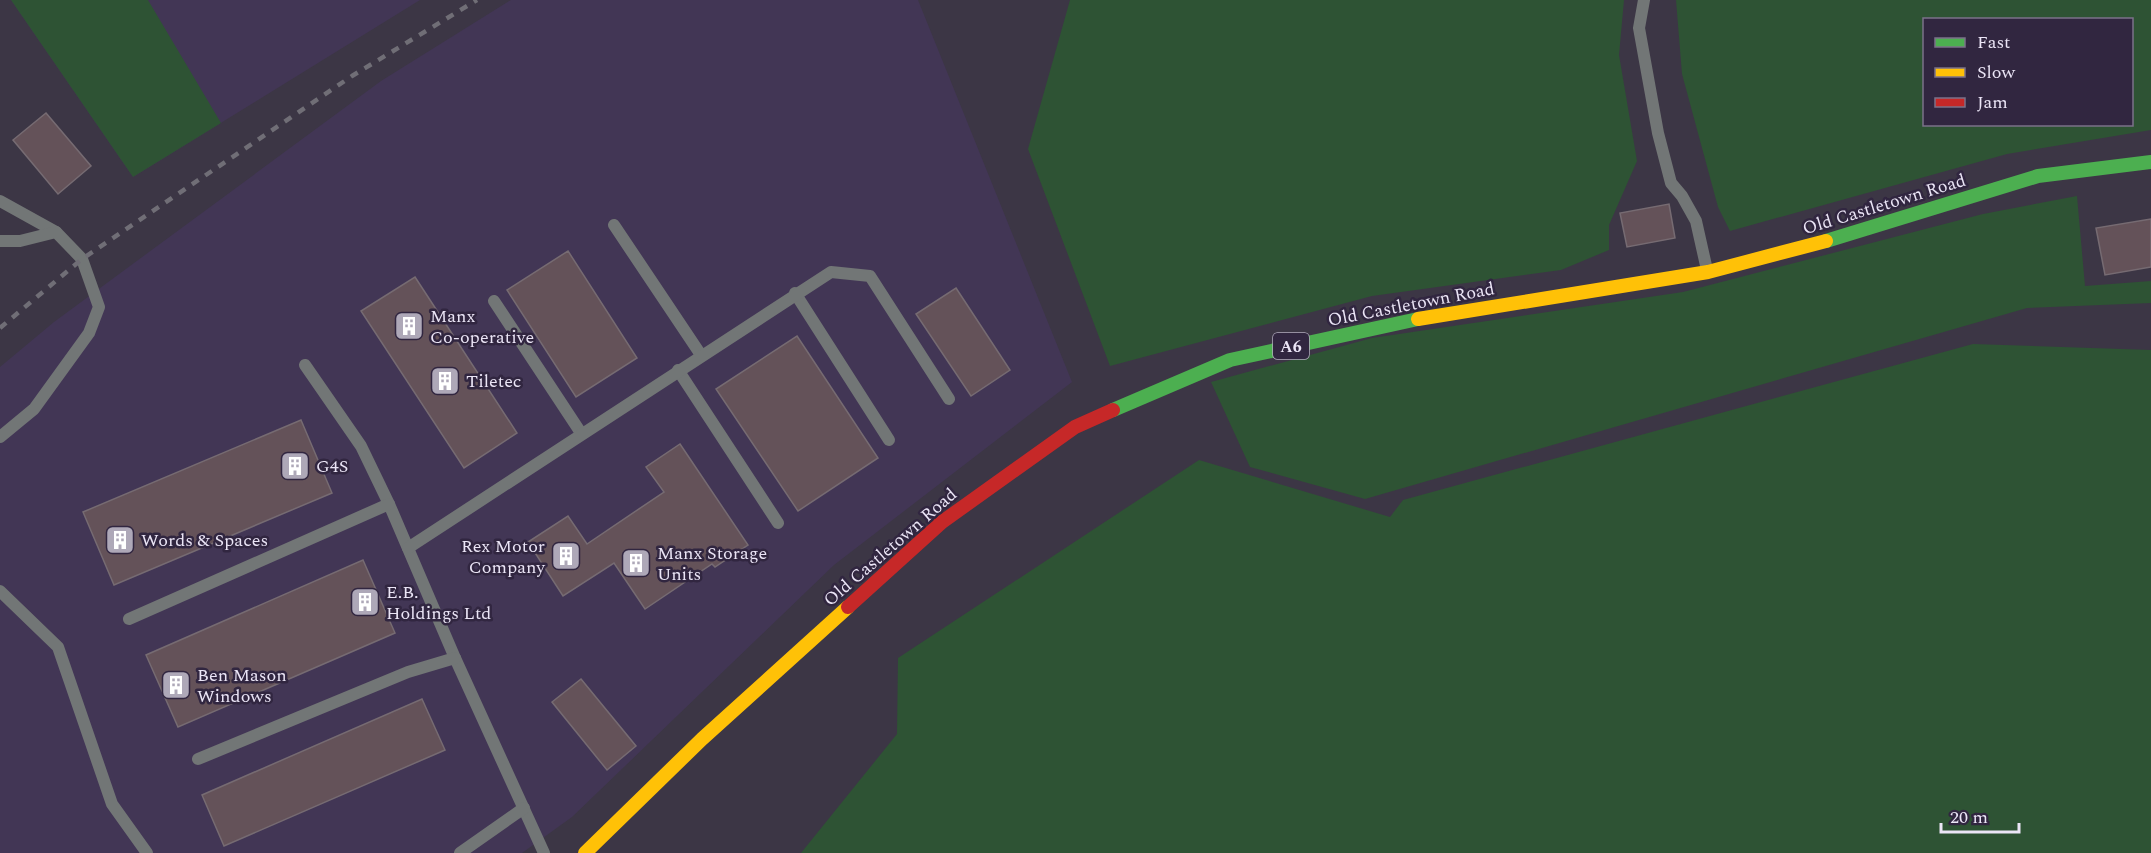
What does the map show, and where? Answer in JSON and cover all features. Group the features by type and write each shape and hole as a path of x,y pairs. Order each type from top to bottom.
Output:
{"highway":[{"name":"Old Castletown Road","path":"585,853 702,739 942,522 1075,426 1230,360 1401,322 1707,272 1809,246 2038,176 2151,162"}],"lane":[{"path":"1644,0 1639,28 1658,133 1671,183 1682,196 1696,221 1707,272"},
{"path":"0,201 56,232 82,259 99,307 89,333 34,409 0,437"},
{"path":"614,225 701,355"},
{"path":"0,242 20,241 56,232"},
{"path":"408,548 795,293 831,272 870,276 949,399"},
{"path":"795,293 889,440"},
{"path":"494,301 581,433"},
{"path":"305,365 361,446 544,853"},
{"path":"678,370 778,523"},
{"path":"129,619 389,504"},
{"path":"0,591 58,647 112,804 147,853"},
{"path":"198,759 408,672 455,658"},
{"path":"460,853 524,808"}],"shaded area":[{"path":"11,0 420,0 133,177"},
{"path":"511,0 918,0 1072,382 834,565 572,817 522,853 0,853 0,367 54,322 381,81"}],"green space":[{"path":"11,0 148,0 221,123 133,177"},
{"path":"1070,0 1624,0 1619,55 1637,161 1609,225 1609,250 1561,270 1372,296 1110,366 1028,149"},
{"path":"1676,0 2151,0 2151,130 2007,154 1730,231 1718,207 1682,74"},
{"path":"2077,196 2085,286 2151,281 2151,303 2027,308 1365,499 1250,467 1211,382 1372,338 1683,292 1983,214"},
{"path":"1973,344 2151,350 2151,853 801,853 897,734 898,658 1199,460 1390,517 1403,500"}],"building":[{"path":"46,113 91,166 58,194 13,140"},
{"path":"1669,204 1675,238 1627,247 1620,213"},
{"path":"2151,219 2151,267 2105,275 2096,228"},
{"path":"568,251 637,358 576,397 507,290"},
{"path":"415,277 517,433 464,468 361,311"},
{"path":"956,288 1010,370 971,396 916,314"},
{"path":"797,336 878,458 798,511 716,389"},
{"path":"301,420 332,493 114,585 83,512"},
{"path":"680,444 748,545 715,567 712,564 645,609 614,563 563,596 528,542 568,516 587,544 664,492 646,467"},
{"path":"363,560 395,633 178,727 146,655"},
{"path":"581,679 636,746 607,770 552,702"},
{"path":"422,699 445,750 224,846 202,795"}],"railway":[{"path":"0,328 82,259 352,76 477,0"}],"traffic: fast":[{"path":"1826,241 2038,176 2151,162"},
{"path":"1113,410 1230,360 1418,319"}],"traffic: slow":[{"path":"1418,319 1708,272 1826,241"},
{"path":"585,853 702,739 848,607"}],"traffic: jam":[{"path":"848,607 942,522 1075,427 1113,410"}],"place":[{"name":"Manx Co-operative","path":"409,326"},
{"name":"Tiletec","path":"445,381"},
{"name":"G4S","path":"295,466"},
{"name":"Words & Spaces","path":"120,540"},
{"name":"Rex Motor Company","path":"566,556"},
{"name":"Manx Storage Units","path":"636,563"},
{"name":"E.B. Holdings Ltd","path":"365,602"},
{"name":"Ben Mason Windows","path":"176,685"}]}
